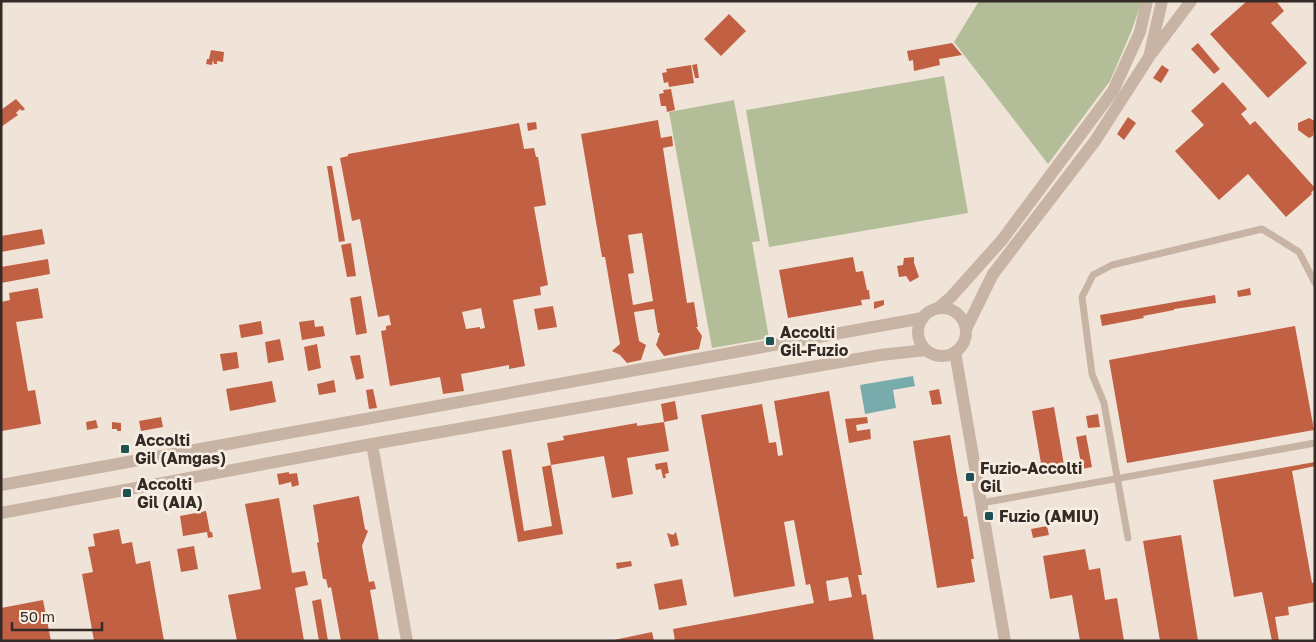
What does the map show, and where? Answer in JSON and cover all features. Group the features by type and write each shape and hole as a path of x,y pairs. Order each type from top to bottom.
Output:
{"street":[{"path":"926,350 918,331 922,318 951,297 1002,240 1113,91 1140,32 1147,1"},
{"path":"1149,57 1162,1"},
{"path":"1,513 372,444 880,355 926,350 940,356 955,352 964,342 966,328 993,274 1095,141 1149,57 1191,1"},
{"path":"938,308 953,310 964,321 966,328"},
{"path":"1,485 922,318"},
{"path":"955,352 1005,641"},
{"path":"372,444 407,641"}],"lane":[{"path":"1128,538 1104,403 1092,374 1082,297 1093,275 1112,265 1262,229 1299,252 1315,283"},
{"path":"981,503 1315,443"}],"green space":[{"path":"979,1 1142,1 1110,81 1048,164 954,42"},
{"path":"944,76 968,213 769,247 746,110"},
{"path":"734,100 760,241 752,242 769,338 712,348 669,112"}],"water":[{"path":"913,376 915,386 893,390 896,408 865,414 860,385"}],"building":[{"path":"1247,1 1276,1 1284,11 1271,23 1307,63 1268,98 1210,34"},
{"path":"729,14 746,31 721,56 704,39"},
{"path":"952,43 962,55 939,59 940,65 914,71 913,60 909,61 907,51"},
{"path":"1198,43 1220,69 1214,74 1191,49"},
{"path":"211,50 224,52 223,62 217,61 217,64 214,64 213,60 212,65 206,64"},
{"path":"697,64 699,78 695,78 692,65"},
{"path":"691,65 694,83 669,87 668,82 664,83 662,73 667,72 666,69"},
{"path":"1162,65 1169,70 1161,83 1153,78"},
{"path":"1223,82 1247,109 1241,114 1250,125 1255,121 1315,188 1312,194 1286,217 1248,174 1219,200 1175,151 1204,125 1191,111"},
{"path":"671,89 675,110 667,112 666,106 661,106 659,94 664,93 663,90"},
{"path":"16,99 25,109 22,111 20,109 16,113 18,115 1,127 1,110"},
{"path":"1128,117 1136,123 1124,140 1117,134"},
{"path":"1309,118 1315,121 1313,136 1309,138 1298,130 1298,123"},
{"path":"658,120 661,138 672,136 673,146 663,148 687,303 694,302 698,327 696,327 702,336 699,349 664,356 656,345 660,333 658,333 654,309 634,312 639,341 646,345 641,360 627,363 620,355 612,351 620,344 605,257 602,257 581,134","holes":["642,233 653,301 633,305 628,274 634,273 628,235"]},
{"path":"536,122 537,129 528,131 527,123"},
{"path":"519,123 524,149 534,148 536,157 538,157 546,205 534,207 548,285 540,287 541,295 513,300 525,366 509,369 509,365 461,374 464,391 443,394 440,377 390,386 381,331 386,330 386,326 391,325 389,315 378,317 360,219 352,221 340,158 348,156 348,154","holes":["481,308 485,328 466,329 462,312"]},
{"path":"327,166 332,166 345,241 339,242"},
{"path":"42,229 45,244 1,252 1,236"},
{"path":"351,243 356,276 347,277 341,245"},
{"path":"853,257 856,272 863,271 870,299 861,300 862,305 788,318 779,270"},
{"path":"914,257 919,277 910,282 906,276 899,277 897,266 903,265 904,258"},
{"path":"48,259 50,274 1,283 1,267"},
{"path":"38,288 43,318 16,322 28,391 35,390 41,424 2,431 1,302 10,300 9,293"},
{"path":"1250,288 1251,295 1238,297 1237,291"},
{"path":"1215,295 1216,303 1174,309 1143,316 1144,318 1102,326 1100,315"},
{"path":"361,296 367,333 356,335 350,298"},
{"path":"884,300 884,305 874,309 874,302"},
{"path":"553,306 557,327 538,330 534,309"},
{"path":"314,320 315,327 323,326 325,336 302,340 299,322"},
{"path":"261,321 263,334 241,338 239,325"},
{"path":"1295,326 1314,430 1127,463 1109,360"},
{"path":"280,339 284,360 268,363 265,342"},
{"path":"317,344 321,368 308,371 304,347"},
{"path":"237,352 239,368 223,371 220,354"},
{"path":"360,355 364,378 356,380 350,356"},
{"path":"334,380 336,392 319,395 317,384"},
{"path":"272,381 276,402 230,411 226,389"},
{"path":"373,389 377,408 369,409 366,390"},
{"path":"939,389 942,404 932,405 929,391"},
{"path":"829,391 862,575 858,575 862,595 866,594 874,641 675,641 673,629 814,603 810,584 806,585 794,520 784,522 795,586 734,597 701,415 762,404 769,443 776,442 778,456 783,455 774,401","holes":["848,577 852,597 829,601 826,581"]},
{"path":"675,401 678,419 664,422 661,404"},
{"path":"1054,407 1064,465 1042,469 1032,411"},
{"path":"1098,414 1100,427 1088,428 1086,416"},
{"path":"161,417 163,427 141,431 139,421"},
{"path":"867,417 868,423 856,425 857,431 870,429 871,439 849,443 845,419"},
{"path":"96,420 98,428 87,430 86,422"},
{"path":"112,422 121,423 121,431 112,429"},
{"path":"664,422 669,451 627,458 633,494 612,498 604,456 551,465 547,443 564,440 563,436 637,423 637,426"},
{"path":"950,435 964,517 967,516 974,559 971,559 975,582 937,588 913,441"},
{"path":"1086,435 1092,467 1082,469 1076,437"},
{"path":"511,449 524,531 552,526 542,467 551,465 563,534 518,542 502,451"},
{"path":"667,462 669,473 665,474 666,478 663,478 661,469 656,470 655,464"},
{"path":"1315,462 1315,466 1292,471 1312,583 1315,582 1315,602 1288,607 1289,615 1275,617 1279,641 1272,641 1262,592 1234,597 1213,480"},
{"path":"289,472 289,474 297,473 299,485 292,487 291,482 279,485 277,474"},
{"path":"359,496 365,529 368,531 362,546 369,582 374,581 376,589 370,590 379,641 341,641 331,587 328,588 326,579 323,579 317,543 319,542 313,505"},
{"path":"279,498 292,573 305,571 308,585 295,588 304,641 237,641 228,595 261,589 245,504"},
{"path":"206,511 210,532 212,532 213,537 208,538 207,532 183,536 180,516"},
{"path":"1047,526 1049,535 1033,538 1031,529"},
{"path":"119,529 122,544 132,542 136,564 150,561 164,641 94,641 82,574 93,572 88,547 95,546 93,534"},
{"path":"676,532 679,545 671,547 667,533 673,535"},
{"path":"1181,535 1198,641 1160,641 1143,541"},
{"path":"194,546 198,569 181,572 177,549"},
{"path":"1085,549 1089,570 1100,568 1105,600 1117,598 1124,641 1080,641 1072,595 1050,599 1043,556"},
{"path":"631,561 632,566 617,569 616,563"},
{"path":"682,579 687,605 659,610 654,584"},
{"path":"321,599 328,641 319,641 312,601"},
{"path":"43,600 51,641 1,641 1,608"},
{"path":"652,632 654,641 614,641 614,640"}],"place":[{"name":"Accolti Gil-Fuzio","path":"770,341"},
{"name":"Accolti Gil (Amgas)","path":"125,449"},
{"name":"Fuzio-Accolti Gil","path":"970,477"},
{"name":"Accolti Gil (AIA)","path":"127,493"},
{"name":"Fuzio (AMIU)","path":"989,516"}]}
